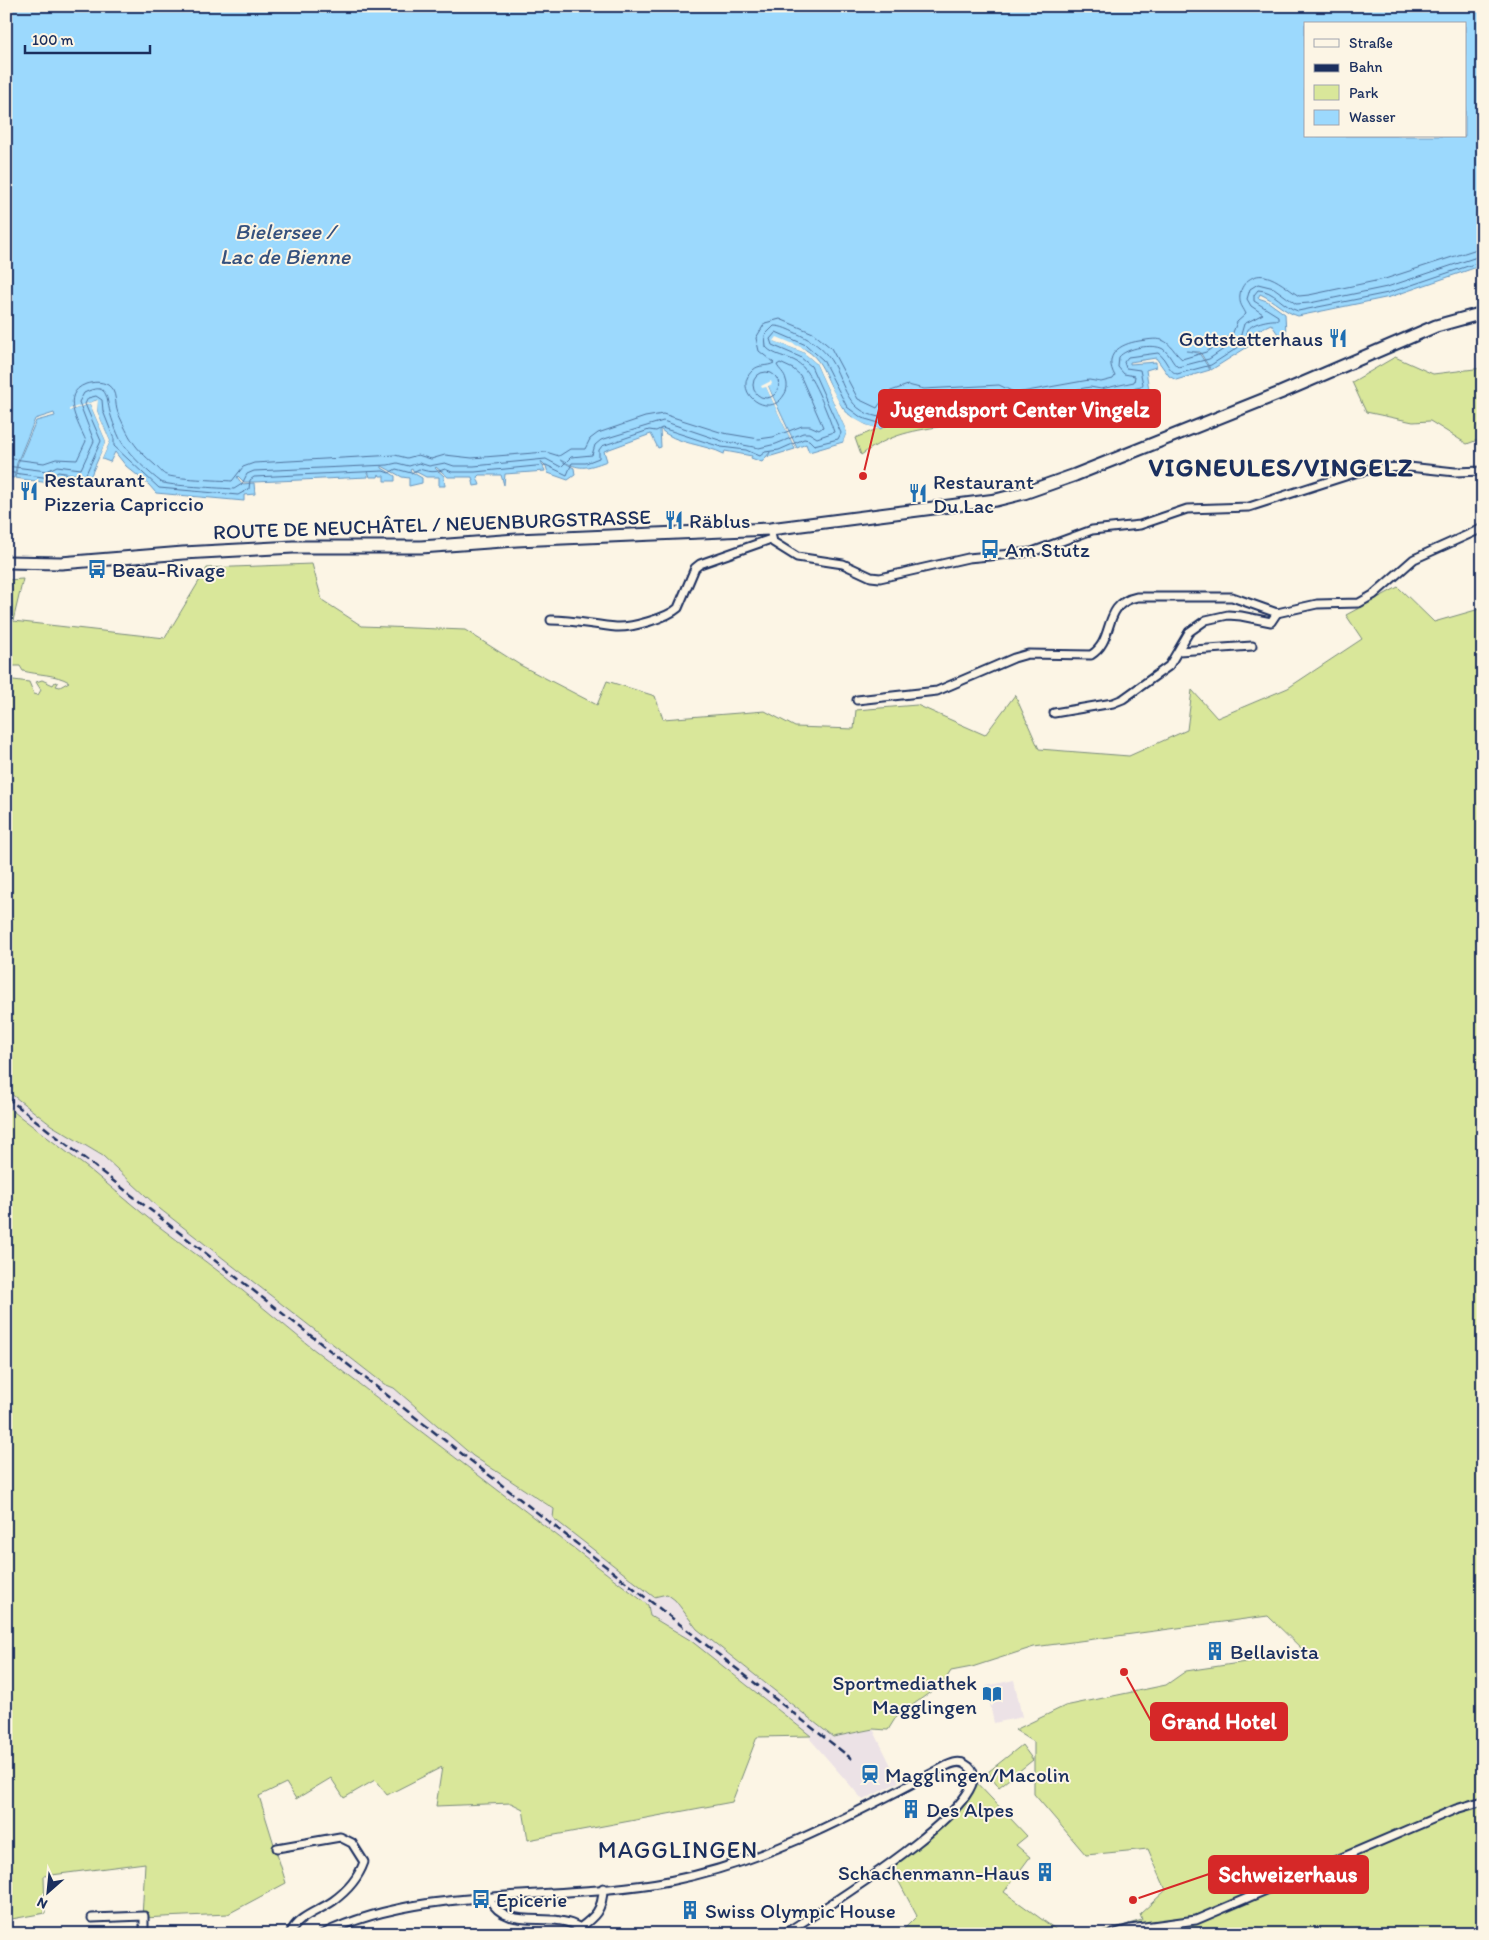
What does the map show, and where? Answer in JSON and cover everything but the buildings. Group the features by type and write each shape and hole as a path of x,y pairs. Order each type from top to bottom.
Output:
{"main road":[{"name":"ROUTE DE NEUCHÂTEL / NEUENBURGSTRASSE","path":"6,562 61,563 293,547 421,547 517,540 771,534 971,504 1024,492 1093,468 1280,393 1436,326 1483,313"}],"street":[{"path":"551,620 586,621 616,627 658,618 678,608 695,568 700,564 771,534 797,556 843,564 871,577 880,578 968,558 1032,552 1092,530 1140,525 1187,509 1249,507 1379,468 1408,467 1449,472 1483,471"},
{"path":"857,700 937,691 1021,656 1091,655 1100,647 1116,608 1130,598 1232,598 1277,613 1317,604 1359,603 1373,595 1414,559 1483,528"},
{"path":"1054,713 1118,702 1164,671 1179,651 1189,632 1206,620 1228,615 1271,622 1277,613"},
{"path":"1179,651 1252,646"},
{"path":"323,1934 355,1922 405,1908 671,1881 743,1862 813,1834 944,1767 958,1762 968,1765 974,1774 972,1787 919,1842 890,1865 784,1934"},
{"path":"1112,1934 1196,1920 1456,1809 1483,1801"},
{"path":"277,1848 340,1837 352,1842 364,1862 360,1874 350,1886 333,1901 298,1922 290,1934"},
{"path":"572,1934 600,1910 603,1900 603,1888"},
{"path":"489,1898 493,1907 501,1914 512,1918 563,1920 580,1928"},
{"path":"92,1918 144,1916 144,1934"}],"shaded area":[{"path":"6,1090 51,1125 103,1156 160,1209 384,1384 394,1388 473,1456 554,1510 675,1600 697,1629 833,1737 873,1729 899,1782 863,1800 810,1739 811,1736 690,1640 650,1616 648,1605 312,1348 226,1277 6,1106"},
{"path":"1014,1680 1022,1717 994,1723 986,1686"}],"green space":[{"path":"1395,357 1433,374 1483,368 1483,438 1467,444 1430,421 1413,422 1366,412 1352,382"},
{"path":"912,403 915,412 924,408 950,405 948,412 949,425 893,437 861,455 855,438 894,422 893,419 900,407"},
{"path":"312,564 322,600 362,626 465,630 520,665 597,705 607,681 655,696 663,719 765,711 795,727 854,729 856,710 917,705 985,735 1015,695 1039,749 1129,756 1187,730 1192,690 1217,718 1288,688 1362,639 1346,615 1398,587 1434,622 1483,608 1483,1934 1096,1934 1142,1920 1140,1914 1166,1890 1148,1849 1086,1855 1034,1794 1034,1742 1015,1730 1065,1706 1166,1685 1186,1671 1306,1653 1268,1616 1034,1647 972,1667 951,1671 943,1683 896,1717 888,1730 873,1729 833,1737 697,1629 675,1600 667,1594 654,1597 553,1518 554,1509 473,1456 394,1388 384,1384 160,1209 103,1156 51,1125 6,1090 6,697 10,695 6,693 6,679 29,682 34,694 38,695 41,690 36,682 42,680 53,685 55,682 58,683 56,686 60,687 69,682 53,676 23,671 20,666 10,666 12,672 6,674 6,580 23,579 13,621 165,638 207,568"},
{"path":"6,1106 226,1277 312,1348 648,1605 650,1616 690,1640 811,1736 757,1737 732,1802 528,1840 523,1809 511,1803 436,1806 442,1767 387,1795 375,1780 344,1798 331,1778 296,1799 286,1783 259,1796 286,1883 228,1914 142,1918 145,1863 44,1876 45,1913 6,1920"},
{"path":"1022,1745 1033,1760 999,1787 988,1772"},
{"path":"974,1780 1027,1836 1016,1845 1030,1857 1004,1892 1062,1934 899,1934 917,1916 890,1865 944,1818"}],"water":[{"name":"Bielersee / Lac de Bienne","path":"6,6 1483,6 1483,265 1390,297 1298,316 1288,312 1260,294 1258,298 1267,301 1285,314 1286,334 1280,337 1271,324 1252,333 1257,341 1211,370 1200,352 1186,351 1199,353 1210,370 1176,380 1169,376 1156,358 1130,362 1130,364 1156,362 1156,367 1146,370 1149,390 1101,402 1092,398 1009,413 999,404 968,403 944,404 923,408 915,412 912,403 900,407 893,419 894,422 880,429 861,423 848,414 832,390 821,366 813,356 802,348 775,341 803,352 816,363 847,432 843,442 809,452 806,444 797,448 768,386 766,386 795,449 768,457 770,452 762,462 751,458 752,456 725,451 724,454 682,441 666,434 660,429 661,447 658,448 651,434 604,451 607,461 593,466 578,467 560,460 574,468 575,475 568,480 548,473 546,466 541,461 545,471 505,474 504,485 501,475 479,475 477,477 480,485 474,486 472,477 448,477 436,467 444,476 445,486 439,486 439,477 426,477 411,469 410,471 422,478 422,483 409,486 409,478 402,477 382,466 382,468 395,476 395,481 384,481 384,476 379,474 378,477 370,477 368,471 368,477 254,482 244,482 238,476 242,484 254,483 255,494 244,495 244,501 156,493 126,466 115,452 110,462 102,459 110,441 97,411 97,400 71,410 90,404 106,441 88,482 57,477 56,484 15,478 18,463 36,421 55,416 54,413 35,419 17,463 14,478 6,477"}],"pier":[{"path":"777,337 803,348 818,362 843,410 848,415 866,425 880,429 872,430 853,421 841,412 836,403 849,432 846,441 843,442 847,432 816,363 803,352 774,341"},
{"path":"771,381 772,384 768,386 795,449 766,387 762,388 761,386"},
{"path":"98,400 97,411 110,441 102,459 99,457 106,441 90,404 69,411 69,409"}],"railway":[{"path":"6,1097 852,1759"}],"place":[{"name":"Gottstatterhaus","path":"1338,338"},
{"name":"Jugendsport Center Vingelz","path":"863,476"},
{"name":"Restaurant Pizzeria Capriccio","path":"29,491"},
{"name":"Restaurant Du Lac","path":"918,493"},
{"name":"Räblus","path":"674,520"},
{"name":"Am Stutz","path":"990,549"},
{"name":"Beau-Rivage","path":"97,569"},
{"name":"Bellavista","path":"1215,1651"},
{"name":"Grand Hotel","path":"1124,1672"},
{"name":"Sportmediathek Magglingen","path":"992,1694"},
{"name":"Magglingen/Macolin","path":"870,1774"},
{"name":"Des Alpes","path":"911,1809"},
{"name":"Schachenmann-Haus","path":"1045,1872"},
{"name":"Epicerie","path":"481,1899"},
{"name":"Schweizerhaus","path":"1133,1900"},
{"name":"Swiss Olympic House","path":"690,1910"}],"district":[{"name":"VIGNEULES/VINGELZ","path":"1281,467"},
{"name":"MAGGLINGEN","path":"678,1849"}]}
